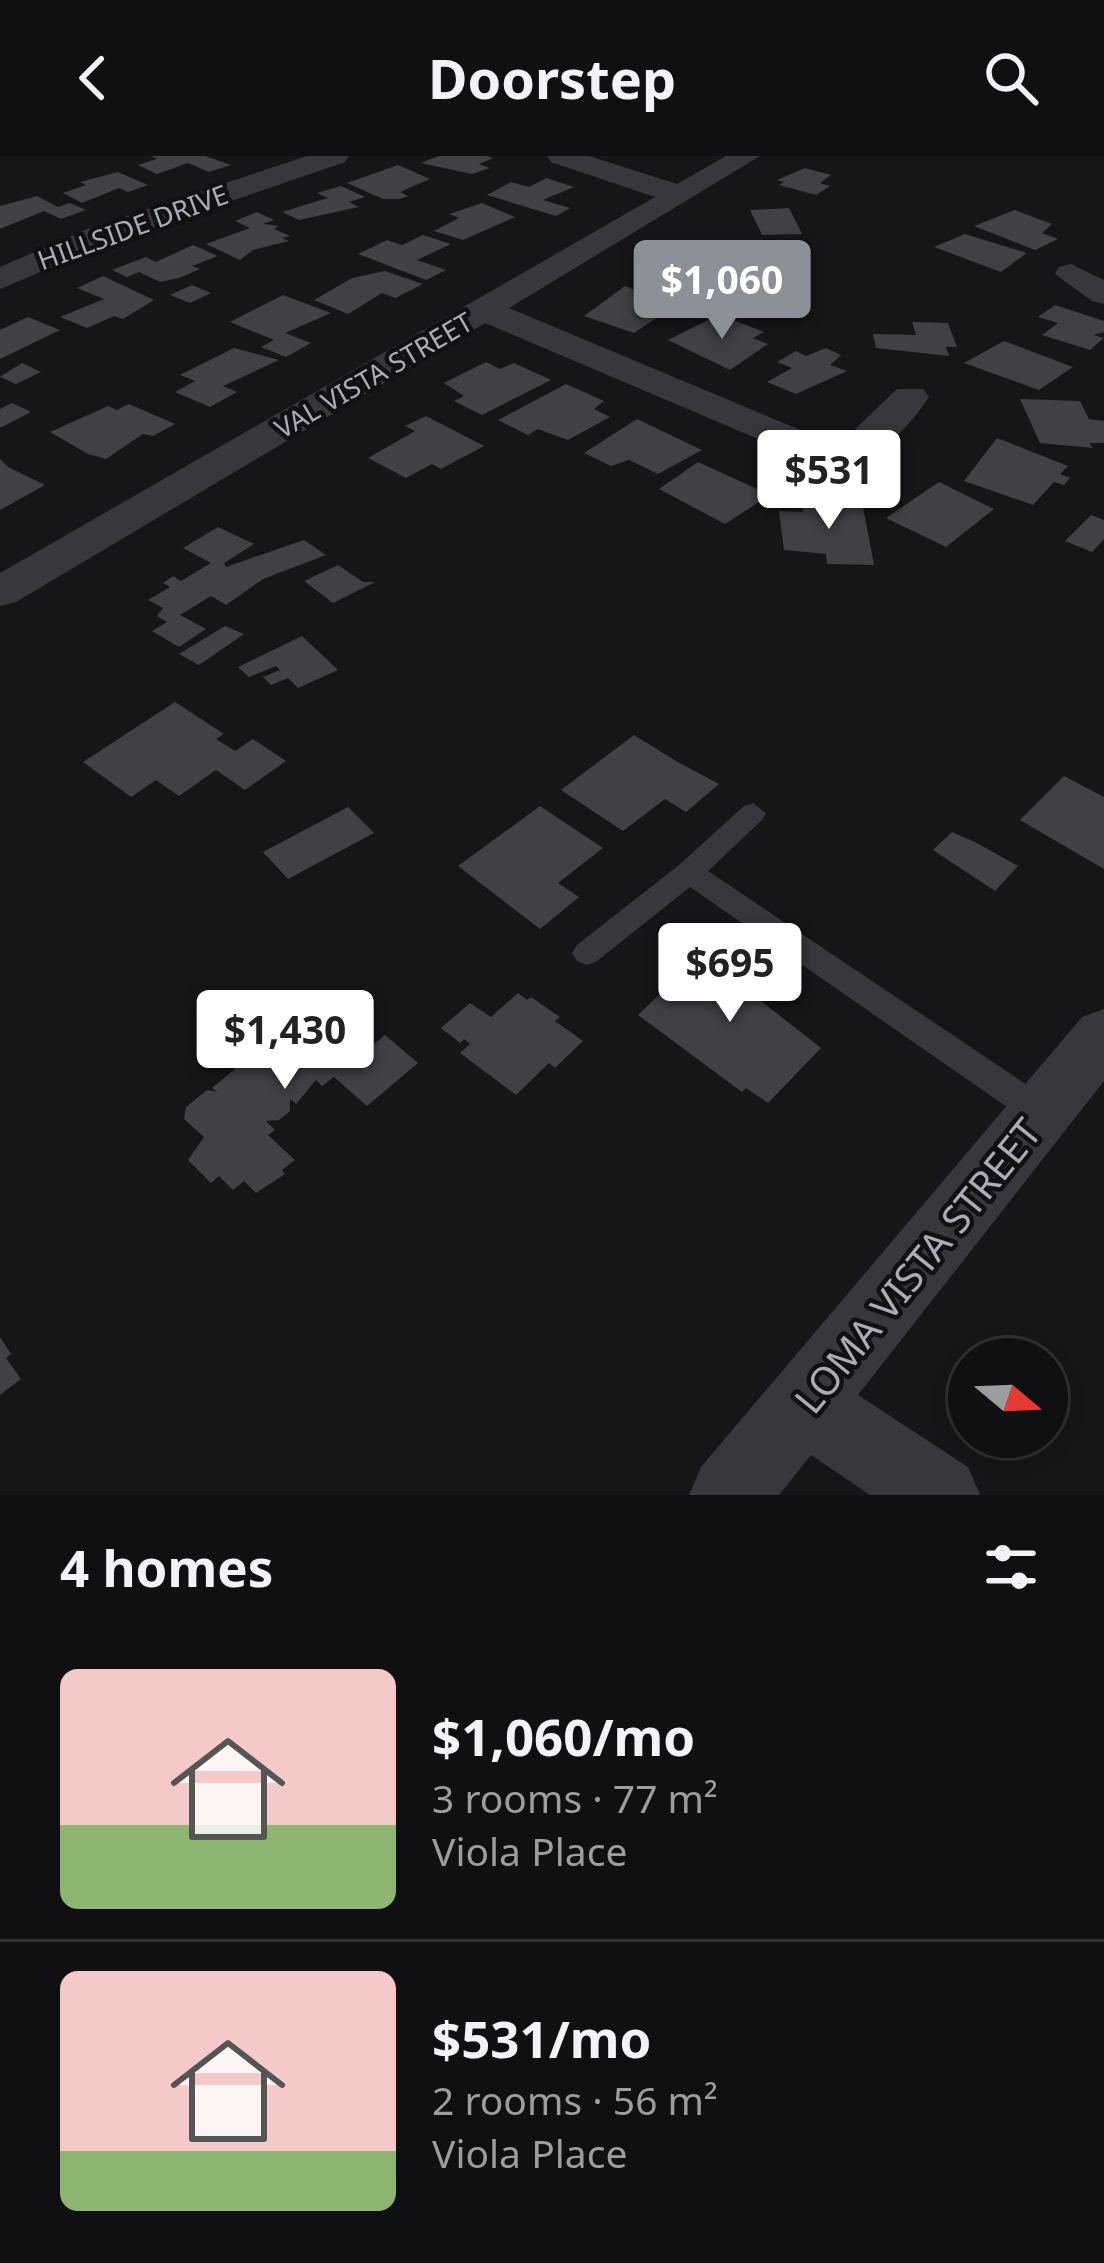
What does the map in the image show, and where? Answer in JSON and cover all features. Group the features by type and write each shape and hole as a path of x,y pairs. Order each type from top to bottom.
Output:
{"street":[{"name":"HILLSIDE DRIVE","path":"0,279 101,235 335,156"},
{"path":"561,156 680,195"},
{"name":"VAL VISTA STREET","path":"0,592 746,156"},
{"path":"1070,274 1104,294"},
{"path":"486,310 796,442 842,450 871,443 910,397"},
{"name":"LOMA VISTA STREET","path":"729,1495 1104,1036"},
{"path":"805,1405 940,1495"}],"lane":[{"path":"587,953 689,872 753,813"},
{"path":"689,872 1042,1113"}],"building":[{"path":"151,156 205,156 231,165 209,172 188,163 157,174 138,165 157,159"},
{"path":"439,156 493,158 479,164 490,168 472,174 421,163"},
{"path":"398,165 430,179 400,192 408,196 400,199 383,199 347,183"},
{"path":"805,168 831,175 820,183 830,186 816,195 779,185 784,182 777,180"},
{"path":"118,172 148,185 128,192 119,188 82,203 63,193 86,185 80,182"},
{"path":"546,178 574,187 543,200 570,208 556,216 487,195 511,182 529,187"},
{"path":"341,186 365,197 349,202 359,207 299,220 282,212 328,198 317,193"},
{"path":"37,196 58,207 70,203 86,210 61,219 44,211 0,229 0,206"},
{"path":"482,203 515,217 463,240 434,231 459,218 449,214"},
{"path":"789,208 802,234 762,235 750,210"},
{"path":"1015,210 1052,224 1042,233 1058,239 1035,250 974,226"},
{"path":"257,212 274,220 263,224 279,226 274,229 290,236 282,238 289,241 253,250 240,260 206,244 250,228 235,221"},
{"path":"965,234 1027,253 1001,272 934,247"},
{"path":"423,235 451,244 417,260 446,270 426,280 358,254 387,240 402,245"},
{"path":"738,241 784,256 763,268 717,253"},
{"path":"193,245 218,256 192,266 200,269 179,278 160,282 139,272 127,277 112,270 146,257 156,262"},
{"path":"684,253 747,273 737,280 721,275 709,283 724,288 711,297 639,278"},
{"path":"385,271 423,284 395,298 382,293 348,314 314,300 352,278"},
{"path":"103,276 154,300 123,319 114,316 87,328 60,317 104,299 77,288"},
{"path":"192,285 211,293 190,303 170,295"},
{"path":"625,286 676,305 634,333 584,316"},
{"path":"283,295 331,313 285,333 311,343 286,357 261,347 274,340 230,322"},
{"path":"1055,305 1104,321 1104,332 1093,335 1104,338 1090,350 1042,335 1058,323 1038,317"},
{"path":"28,317 60,330 0,359 0,330"},
{"path":"708,320 722,325 733,320 764,332 753,338 768,344 730,370 668,340"},
{"path":"912,322 948,323 957,347 946,347 949,356 876,348 873,334 916,335"},
{"path":"1004,341 1073,367 1039,390 964,363"},
{"path":"234,348 279,360 223,386 237,392 210,407 175,392 195,381 180,375"},
{"path":"826,348 841,355 830,365 847,371 796,394 767,382 792,368 777,362 796,351 806,356"},
{"path":"486,362 500,369 514,363 551,380 482,415 454,401 464,396 444,383"},
{"path":"22,363 41,372 16,384 0,377"},
{"path":"566,384 604,401 594,409 610,417 568,440 538,429 528,435 498,420"},
{"path":"1020,399 1080,401 1089,419 1104,421 1104,443 1089,443 1093,448 1040,443"},
{"path":"12,403 31,412 0,428 0,409"},
{"path":"129,404 175,424 153,436 143,434 106,459 50,432 108,406 117,410"},
{"path":"426,416 484,446 441,469 432,464 406,478 368,458 415,431 405,426"},
{"path":"637,419 702,450 658,474 629,460 611,466 584,453"},
{"path":"997,438 1068,466 1060,474 1070,478 1064,485 1054,482 1033,505 964,481"},
{"path":"0,459 8,467 45,485 0,510"},
{"path":"698,462 770,495 725,524 659,489"},
{"path":"939,482 994,509 946,547 886,518"},
{"path":"801,500 862,502 874,565 827,564 826,554 784,550 779,511 803,512"},
{"path":"1091,515 1104,520 1104,539 1092,552 1065,541"},
{"path":"218,527 254,544 224,563 226,567 304,540 326,555 263,579 226,605 211,596 180,615 206,629 179,647 152,631 167,622 157,616 163,608 148,600 170,587 163,583 173,576 181,581 211,563 183,548"},
{"path":"338,565 363,582 375,582 333,603 304,581"},
{"path":"225,626 244,634 199,665 179,654"},
{"path":"302,636 338,670 298,688 288,678 271,685 263,677 280,670 276,666 249,677 238,667"},
{"path":"175,702 224,734 216,739 235,751 253,739 286,761 245,790 216,770 179,796 156,780 131,797 83,762"},
{"path":"634,735 719,784 686,812 665,799 623,831 561,790"},
{"path":"1064,776 1104,797 1104,869 1020,820"},
{"path":"540,806 603,848 558,883 579,897 540,929 458,866"},
{"path":"348,807 374,833 288,879 263,852"},
{"path":"952,832 1018,866 995,891 933,850"},
{"path":"715,941 763,974 747,990 821,1048 768,1103 746,1088 742,1092 638,1015"},
{"path":"518,993 560,1017 555,1021 583,1041 555,1068 549,1063 516,1095 460,1053 470,1044 464,1039 460,1043 441,1028 470,1003 491,1017"},
{"path":"338,998 335,1019 369,1048 385,1035 418,1063 367,1106 334,1077 322,1086 316,1080 296,1104 290,1099 290,1111 279,1120 266,1121 275,1130 268,1135 295,1160 282,1170 285,1174 256,1193 244,1181 233,1190 219,1176 211,1183 188,1160 204,1137 184,1119 186,1107 207,1090 217,1092 212,1088 295,1019 299,999"},
{"path":"0,1337 11,1354 6,1358 21,1379 0,1395"}]}
